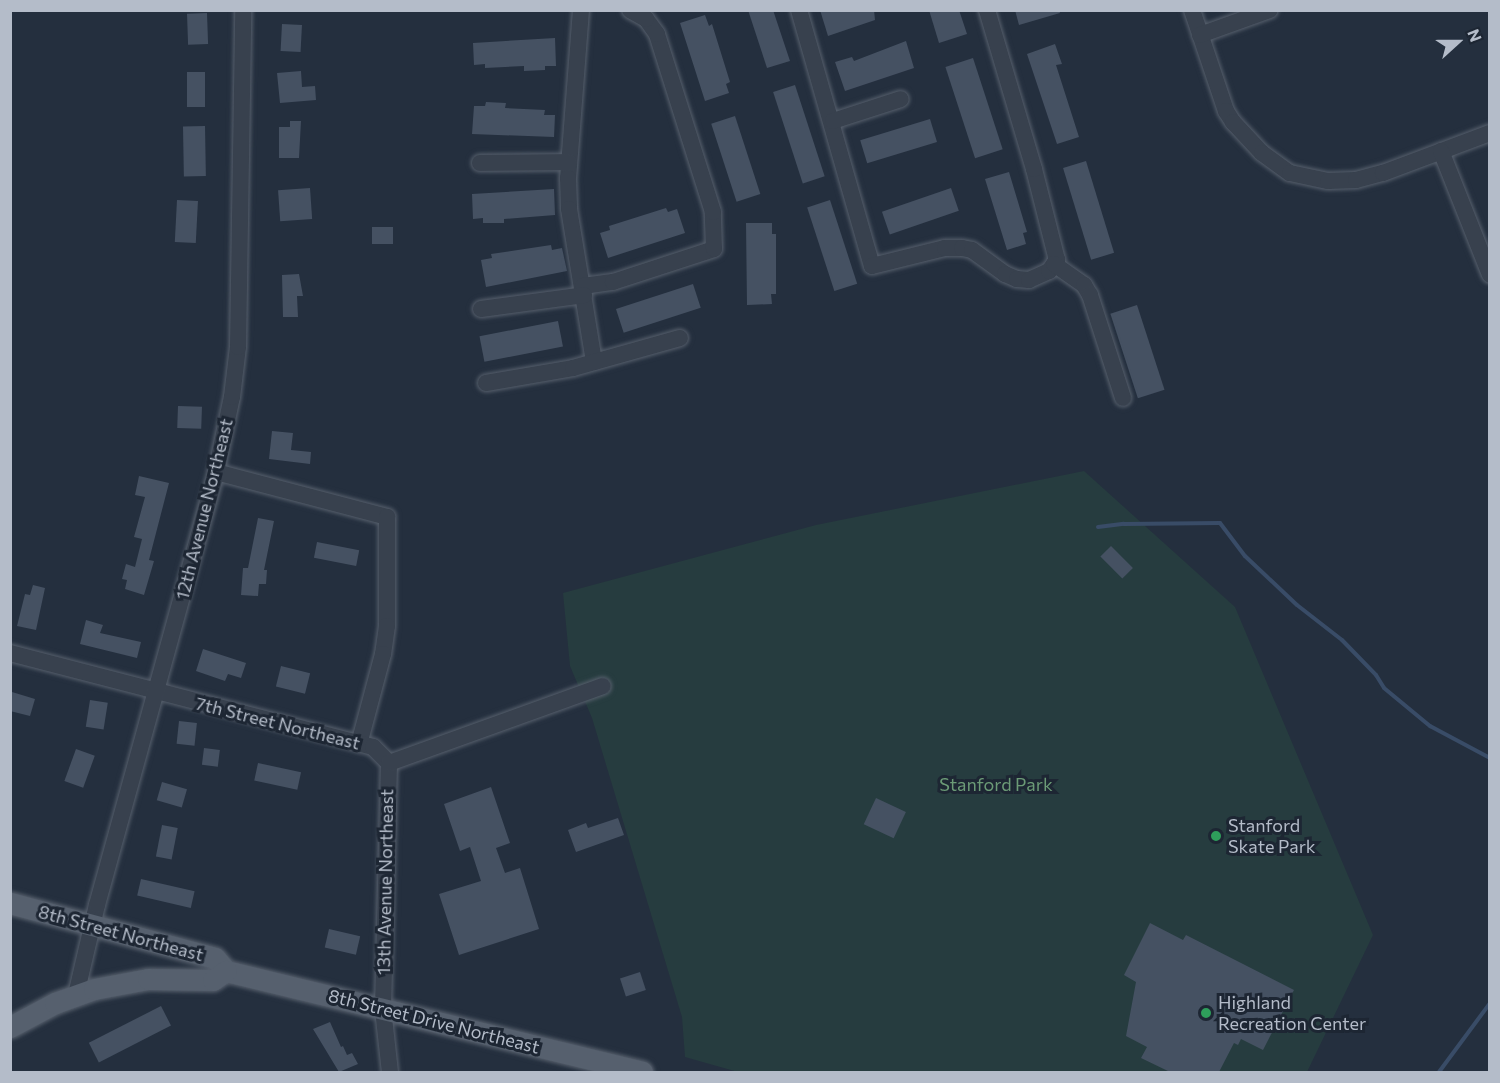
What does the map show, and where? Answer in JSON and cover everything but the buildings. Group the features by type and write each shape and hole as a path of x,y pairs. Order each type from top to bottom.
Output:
{"main road":[{"name":"8th Street Northeast","path":"10,903 215,958 226,971"},
{"name":"8th Street Drive Northeast","path":"226,971 642,1072"},
{"path":"10,1027 76,995 114,984 148,979 213,980 226,971"}],"street":[{"name":"12th Avenue Northeast","path":"76,995 92,925 216,472 237,369 243,10"},
{"path":"581,10 569,162 569,209 594,362"},
{"path":"481,309 584,291 714,249 713,212 657,34 640,14 630,10"},
{"path":"799,10 872,266 951,248 972,250 1005,274 1023,281 1042,275 1057,260 1034,169 987,10"},
{"path":"1192,10 1226,111 1233,122 1262,153 1290,173 1328,181 1356,180 1490,134"},
{"path":"1200,35 1270,10"},
{"path":"832,121 901,99"},
{"path":"1442,151 1490,275"},
{"path":"480,163 569,162"},
{"path":"1054,264 1084,285 1090,295 1123,398"},
{"path":"486,383 536,376 680,338"},
{"path":"216,472 387,517 387,626 383,654 359,744"},
{"name":"7th Street Northeast","path":"10,653 372,747 389,763"},
{"path":"389,763 603,686"},
{"name":"13th Avenue Northeast","path":"389,763 383,1009 390,1072"}],"green space":[{"name":"Stanford Park","path":"1084,471 1235,607 1373,935 1307,1072 738,1072 685,1057 682,1017 592,718 570,666 563,593 816,525"}],"waterway":[{"path":"1098,527 1124,524 1220,523 1245,556 1297,605 1342,640 1376,675 1384,688 1430,726 1490,758"},
{"path":"1439,1072 1490,1003"}],"place":[{"name":"Stanford Skate Park","path":"1216,836"},
{"name":"Highland Recreation Center","path":"1206,1013"}]}
